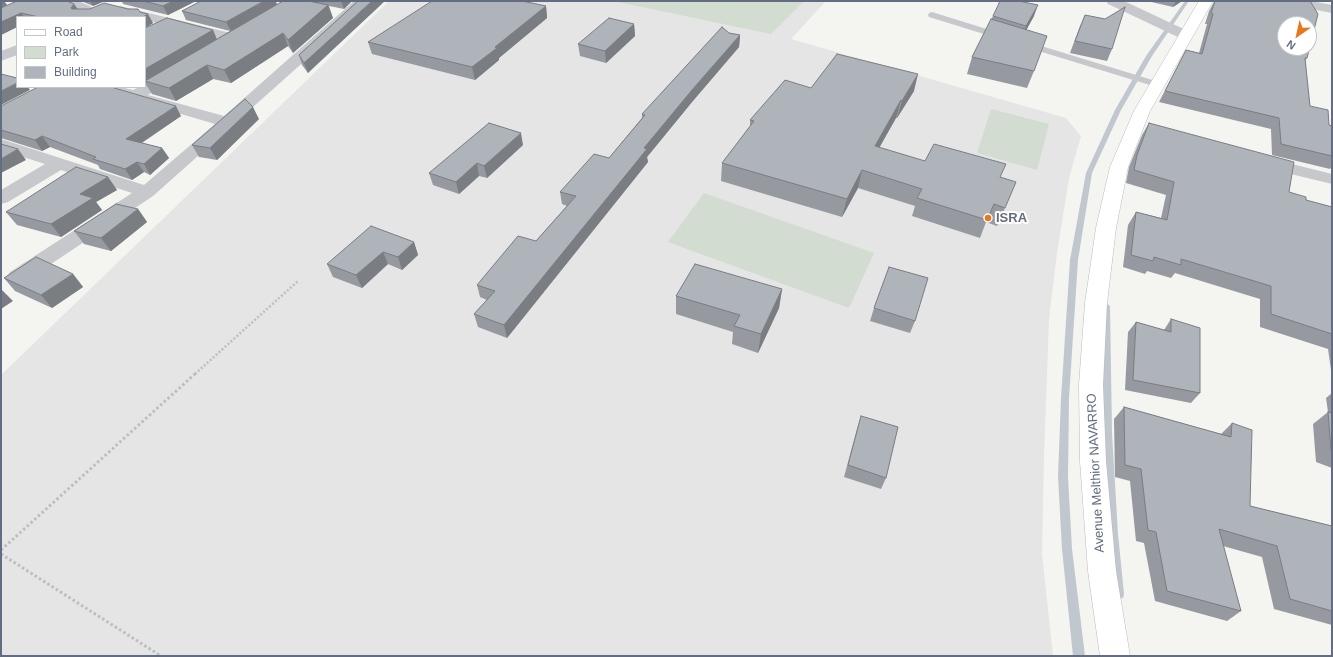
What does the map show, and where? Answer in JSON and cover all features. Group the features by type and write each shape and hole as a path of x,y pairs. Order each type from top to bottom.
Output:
{"street":[{"path":"67,1 89,15 113,4 170,22 234,38"},
{"path":"11,281 147,192 304,55 338,13 362,1"},
{"path":"1113,1 1185,35"},
{"name":"Avenue Melthior NAVARRO","path":"1115,656 1102,571 1093,461 1091,385 1096,303 1106,228 1119,166 1143,128 1156,84 1206,1"},
{"path":"1290,1 1332,9"},
{"path":"151,32 189,12"},
{"path":"214,49 247,30"},
{"path":"1,57 16,50"},
{"path":"1,57 16,62"},
{"path":"135,96 188,65"},
{"path":"107,88 227,122"},
{"path":"1,144 147,192"},
{"path":"1246,157 1332,179"},
{"path":"1,198 60,163"}],"lane":[{"path":"932,15 1156,84"}],"path":[{"path":"1,550 298,281"},
{"path":"1,554 161,656"}],"shaded area":[{"path":"389,1 826,1 791,39 1066,118 1081,136 1069,178 1057,253 1049,319 1042,554 1053,656 1,656 1,375"}],"green space":[{"path":"613,1 804,1 771,34"},
{"path":"991,109 1049,124 1037,170 977,153"},
{"path":"704,193 874,253 849,308 668,242"}],"building":[{"path":"17,1 67,1 74,4 71,8 72,9 90,9 104,3 128,9 138,9 140,12 148,14 145,16 34,16 21,13 1,22 1,8"},
{"path":"143,1 173,1 163,6"},
{"path":"201,1 264,1 226,22 182,11"},
{"path":"283,1 308,1 328,5 288,40 283,33 224,70 207,65 169,88 146,80"},
{"path":"358,1 372,1 304,63 299,55"},
{"path":"432,1 522,1 546,6 495,47 497,48 472,67 368,42"},
{"path":"1000,1 1019,1 1038,5 1026,26 993,16"},
{"path":"1215,1 1310,1 1318,14 1317,18 1317,16 1277,16 1277,56 1308,56 1307,58 1305,58 1310,106 1328,110 1329,125 1332,126 1332,156 1281,144 1279,118 1165,91 1186,50 1202,54 1213,14 1211,13"},
{"path":"1125,7 1112,49 1075,41 1085,15 1105,19"},
{"path":"167,18 213,30 146,68 146,28"},
{"path":"609,18 634,24 605,51 578,44"},
{"path":"991,19 1047,36 1034,71 972,57"},
{"path":"722,27 729,33 740,35 644,148 647,149 504,325 474,314 495,291 477,285 518,236 536,241 576,196 560,192 594,154 609,158 645,115 642,114"},
{"path":"837,54 918,74 902,101 901,100 875,146 925,161 934,144 1006,164 1000,177 1016,182 1005,208 994,204 987,220 917,198 922,189 862,170 847,199 722,163 754,121 750,120 785,80 811,88"},
{"path":"1,74 16,78 16,84 1,91"},
{"path":"36,88 114,88 176,106 126,139 162,148 144,164 137,162 125,169 93,159 96,157 42,136 35,140 1,130 1,106"},
{"path":"245,99 253,107 210,148 192,145"},
{"path":"489,123 521,133 484,166 477,163 456,182 429,173"},
{"path":"1149,123 1294,162 1289,192 1306,197 1306,200 1332,207 1332,334 1271,314 1271,286 1181,259 1181,265 1154,257 1153,261 1131,255 1136,212 1167,220 1174,182 1134,170 1137,155"},
{"path":"1,144 18,149 1,159"},
{"path":"76,167 108,177 80,194 93,198 51,224 6,212"},
{"path":"116,204 138,209 101,238 74,231"},
{"path":"371,226 414,242 398,257 383,252 356,275 327,264"},
{"path":"36,257 73,274 41,295 4,278"},
{"path":"695,264 782,289 761,334 734,326 740,315 676,296"},
{"path":"889,267 928,278 915,321 874,308"},
{"path":"1171,319 1200,328 1200,393 1133,380 1136,322 1171,332"},
{"path":"1124,407 1231,437 1232,423 1252,430 1250,506 1332,526 1332,611 1290,599 1277,546 1219,529 1241,611 1167,591 1156,532 1148,530 1141,469 1125,465"},
{"path":"1328,412 1332,413 1332,451 1331,450"},
{"path":"861,416 898,427 886,478 848,465"}],"waterway":[{"path":"1079,656 1067,549 1063,477 1065,398 1074,260 1089,173 1118,110 1149,56 1187,1"},
{"path":"1106,306 1107,433 1113,534 1119,594"}],"place":[{"name":"ISRA","path":"988,218"}]}
